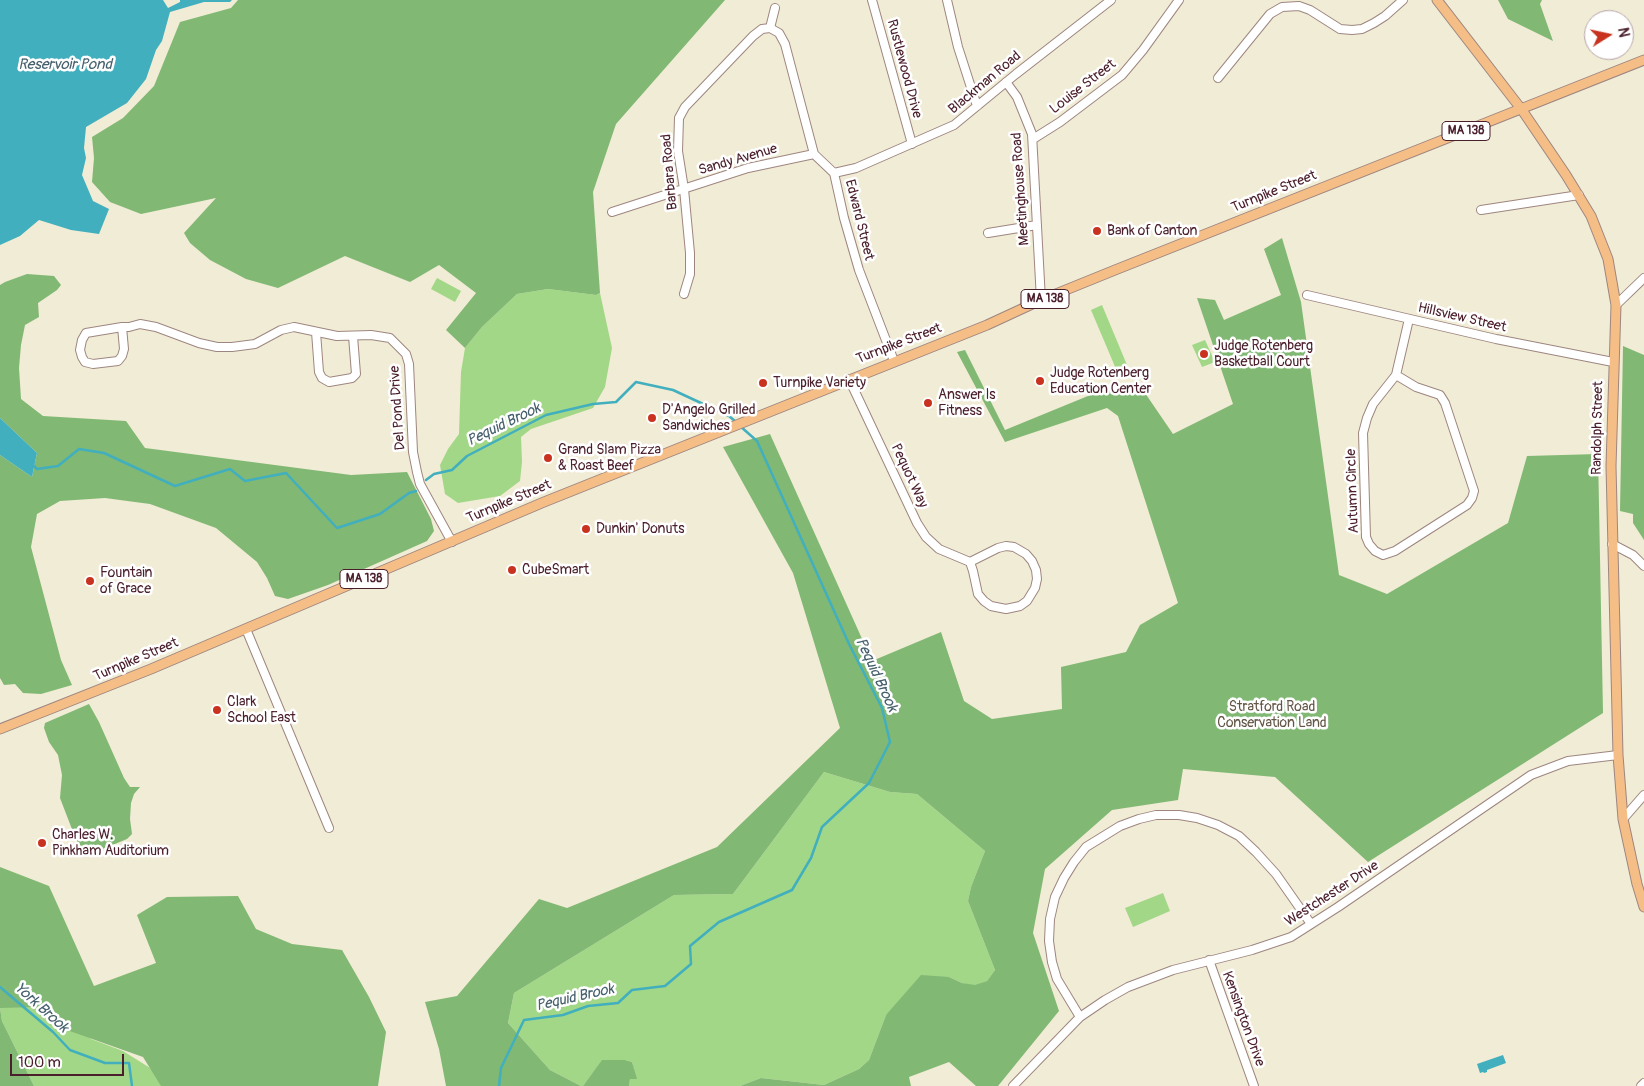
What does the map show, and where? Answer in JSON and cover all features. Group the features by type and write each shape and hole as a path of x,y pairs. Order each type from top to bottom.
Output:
{"main road":[{"name":"Randolph Street","path":"1437,0 1522,110 1579,195 1591,216 1608,259 1616,305 1611,466 1618,755 1623,819 1644,907"},
{"name":"Turnpike Street","path":"0,729 93,693 544,502 987,325 1042,300 1644,60"}],"street":[{"name":"Rustlewood Drive","path":"872,0 912,144"},
{"path":"946,0 958,47 977,106"},
{"name":"Blackman Road","path":"834,173 856,168 954,126 1006,82 1111,0"},
{"name":"Louise Street","path":"1033,139 1060,122 1122,74 1143,50 1180,0"},
{"path":"1218,78 1270,14 1282,7 1299,6 1310,10 1340,29 1352,30 1362,29 1374,23 1403,0"},
{"path":"775,8 770,28 779,34 785,44 814,154"},
{"name":"Barbara Road","path":"684,294 690,274 690,260 684,189 678,151 679,118 685,107 753,36 762,29 770,28"},
{"name":"Meetinghouse Road","path":"1006,82 1017,96 1031,129 1033,139 1042,300"},
{"name":"Edward Street","path":"814,154 834,173 859,270 894,361"},
{"name":"Sandy Avenue","path":"612,212 748,168 814,154"},
{"path":"1481,210 1579,195"},
{"path":"988,233 1037,224"},
{"path":"1616,305 1644,278"},
{"name":"Hillsview Street","path":"1307,295 1496,339 1613,362"},
{"name":"Autumn Circle","path":"1396,375 1416,387 1440,395 1445,403 1474,491 1472,498 1466,505 1391,554 1383,555 1368,544 1366,537 1363,433 1373,404 1396,375 1409,319"},
{"name":"Del Pond Drive","path":"122,327 124,349 118,361 93,364 85,362 80,350 86,333 122,327 148,324 200,343 232,348 254,344 282,330 294,327 337,336 376,335 390,338 406,354 409,364 413,452 420,484 452,542"},
{"path":"316,332 319,372 322,378 328,382 352,378 356,374 353,336"},
{"name":"Pequot Way","path":"849,379 922,531 930,542 939,549 970,562"},
{"path":"1612,544 1633,555 1644,566"},
{"path":"1014,547 1026,554 1032,561 1036,570 1036,588 1027,601 1020,606 1006,609 998,608 984,601 978,594 970,562 998,548 1014,547"},
{"path":"246,629 329,828"},
{"name":"Westchester Drive","path":"1013,1086 1080,1017 1128,987 1173,970 1291,937 1531,775 1568,761 1618,755"},
{"path":"1623,819 1644,795"},
{"path":"1080,1017 1066,996 1054,971 1049,941 1050,919 1055,897 1064,878 1086,847 1120,826 1139,818 1156,815 1179,815 1197,818 1218,825 1239,836 1276,874 1311,924"},
{"name":"Kensington Drive","path":"1209,960 1254,1086"},
{"path":"1641,1086 1644,1083"}],"green space":[{"path":"238,0 725,0 616,124 593,192 600,293 596,295 548,289 517,294 482,327 465,348 446,330 476,293 439,265 410,282 345,256 278,288 246,279 210,260 190,243 184,233 216,198 141,214 110,202 92,182 94,158 92,137 123,118 154,86 180,22 231,8"},
{"path":"1498,0 1542,0 1540,4 1553,41 1508,19"},
{"name":"Stratford Road Conservation Land","path":"1282,238 1301,302 1339,575 1387,594 1508,523 1527,456 1598,454 1603,713 1368,862 1275,777 1183,769 1178,800 1112,810 1045,869 1033,933 1059,1011 998,1086 976,1086 949,1062 909,1077 911,1086 740,1086 761,1078 824,1085 859,1069 869,1060 886,1015 921,975 949,977 962,983 975,985 987,981 995,970 968,901 971,887 985,851 917,794 890,792 824,772 733,894 674,895 514,993 508,1023 550,1070 581,1086 446,1086 439,1049 425,1002 457,996 539,899 567,908 717,847 840,728 793,573 723,447 770,434 872,661 941,632 964,701 992,719 1062,709 1061,667 1126,652 1140,625 1178,603 1118,416 1107,408 1005,442 957,352 965,350 1005,430 1105,389 1145,393 1173,434 1233,404 1197,298 1215,300 1224,320 1281,295 1264,249"},
{"path":"27,274 54,276 61,285 38,303 39,317 25,325 21,345 19,368 21,399 43,416 126,421 145,448 351,475 407,472 431,519 434,531 427,541 328,585 288,599 275,596 257,562 216,528 150,504 105,498 60,501 37,514 31,547 61,660 72,685 41,694 23,693 15,684 4,685 0,678 0,455 32,477 37,453 0,418 0,285"},
{"path":"437,278 461,291 455,302 431,289"},
{"path":"548,289 596,295 600,293 612,348 605,387 593,408 531,429 521,437 522,462 520,481 500,496 458,503 445,494 440,465 448,449 459,434 461,372 465,348 482,327 517,294"},
{"path":"1102,305 1127,365 1116,369 1091,310"},
{"name":"Judge Rotenberg Basketball Court","path":"1205,340 1215,362 1202,367 1192,345"},
{"path":"1623,346 1644,355 1644,540 1633,523 1633,514 1620,511"},
{"path":"89,704 124,778 130,787 140,787 134,794 131,803 130,819 132,834 127,839 88,855 80,850 60,798 62,775 58,755 49,742 44,728 45,723"},
{"path":"824,772 890,792 917,794 985,851 971,887 968,901 995,970 987,981 975,986 949,977 886,1015 869,1060 859,1069 824,1085 761,1078 740,1086 629,1086 630,1079 636,1079 632,1062 625,1060 602,1061 583,1086 581,1086 550,1070 508,1023 514,993 674,895 733,894"},
{"path":"0,867 49,886 94,986 156,963 137,915 167,897 238,896 256,929 292,944 342,950 369,997 386,1032 378,1086 161,1086 143,1057 64,1029 35,1007 0,1008"},
{"path":"0,877 70,1021 91,1039 123,1051 163,1076 170,1086 34,1086 2,1021 0,1008"},
{"path":"1163,893 1170,911 1133,927 1125,908"},
{"path":"0,1008 2,1021 34,1086 0,1086"},
{"path":"602,1060 625,1060 632,1062 637,1079 630,1079 629,1086 583,1086"}],"water":[{"name":"Reservoir Pond","path":"0,0 163,0 168,8 180,2 180,0 232,0 230,2 204,2 170,12 162,41 156,50 146,79 127,103 86,127 84,148 86,158 82,175 93,201 109,209 99,234 71,230 39,220 20,236 0,245"},
{"path":"0,418 37,453 32,477 0,455"},
{"path":"1503,1055 1506,1063 1487,1070 1487,1072 1480,1073 1477,1064"}],"waterway":[{"name":"Pequid Brook","path":"426,480 434,474 452,470 467,456 546,415 593,404 616,402 636,382 673,390 729,416 736,422"},
{"name":"Pequid Brook","path":"499,1086 501,1068 524,1020 563,1015 588,1006 618,1003 632,990 665,986 691,964 690,946 719,922 792,890 811,858 822,827 869,783 890,742 882,708 849,644 757,441 740,426"},
{"name":"Pequid Brook","path":"32,464 37,469 58,466 79,449 104,453 175,486 230,469 245,481 286,473 337,528 380,514 409,493 416,491"},
{"name":"York Brook","path":"0,987 53,1032 70,1050 105,1063 129,1063 132,1086"}],"place":[{"name":"Bank of Canton","path":"1097,231"},
{"name":"Judge Rotenberg Basketball Court","path":"1204,354"},
{"name":"Judge Rotenberg Education Center","path":"1040,381"},
{"name":"Turnpike Variety","path":"763,383"},
{"name":"Answer Is Fitness","path":"928,403"},
{"name":"D'Angelo Grilled Sandwiches","path":"652,418"},
{"name":"Grand Slam Pizza & Roast Beef","path":"548,458"},
{"name":"Dunkin' Donuts","path":"586,529"},
{"name":"CubeSmart","path":"512,570"},
{"name":"Fountain of Grace","path":"90,581"},
{"name":"Clark School East","path":"217,710"},
{"name":"Charles W. Pinkham Auditorium","path":"42,843"}]}
